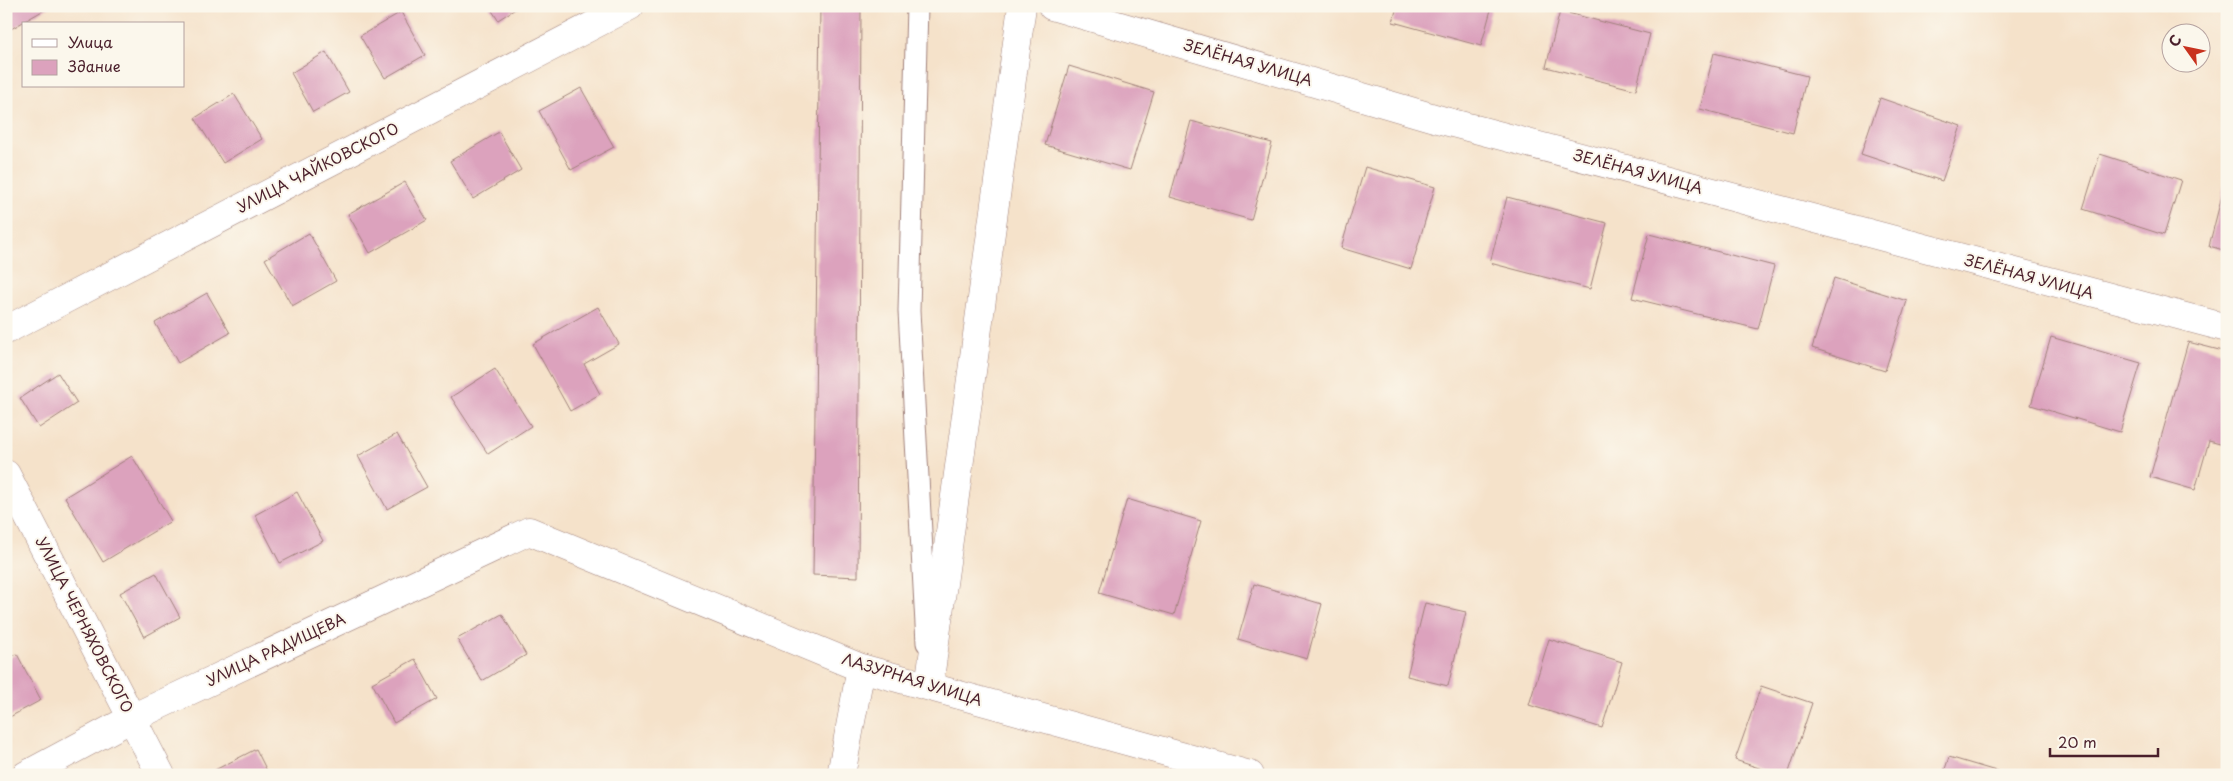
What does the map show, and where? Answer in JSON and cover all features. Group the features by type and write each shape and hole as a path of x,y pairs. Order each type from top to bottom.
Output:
{"street":[{"name":"УЛИЦА ЧАЙКОВСКОГО","path":"6,330 630,6"},
{"path":"929,686 1022,6"},
{"name":"ЗЕЛЁНАЯ УЛИЦА","path":"1052,6 1442,120 2227,328"},
{"name":"УЛИЦА ЧЕРНЯХОВСКОГО","path":"6,474 161,775"},
{"name":"ЛАЗУРНАЯ УЛИЦА","path":"529,531 861,668 1250,775"},
{"name":"УЛИЦА РАДИЩЕВА","path":"26,775 132,718 529,531"},
{"path":"841,775 861,668"}],"lane":[{"path":"917,6 909,311 929,686"}],"building":[{"path":"6,6 51,6 11,29 6,21"},
{"path":"489,6 520,6 498,20"},
{"path":"820,6 861,6 858,577 813,575"},
{"path":"1397,6 1492,6 1481,46 1393,22"},
{"path":"1560,11 1650,34 1636,90 1546,67"},
{"path":"401,12 425,55 385,78 360,36"},
{"path":"326,52 349,92 313,112 291,73"},
{"path":"1714,53 1807,76 1793,133 1700,109"},
{"path":"1069,66 1154,92 1130,170 1045,145"},
{"path":"581,88 614,147 571,170 539,111"},
{"path":"234,94 262,139 223,163 195,118"},
{"path":"1880,98 1961,126 1942,181 1861,154"},
{"path":"1191,121 1272,143 1251,220 1170,197"},
{"path":"499,132 521,170 473,199 450,161"},
{"path":"2100,154 2181,180 2164,235 2083,209"},
{"path":"1365,167 1435,187 1411,269 1341,248"},
{"path":"405,182 427,220 370,253 348,214"},
{"path":"2225,184 2227,184 2227,251 2209,246"},
{"path":"1507,197 1607,223 1590,289 1490,263"},
{"path":"309,233 336,281 292,306 265,259"},
{"path":"1649,234 1774,266 1758,329 1632,298"},
{"path":"1834,278 1907,301 1885,371 1812,348"},
{"path":"207,293 230,333 178,363 155,323"},
{"path":"598,307 619,344 584,364 600,394 570,411 533,344"},
{"path":"2051,337 2141,363 2120,432 2031,405"},
{"path":"2188,342 2227,352 2227,361 2222,380 2227,381 2227,446 2209,441 2195,490 2150,477"},
{"path":"495,369 531,426 488,454 451,397"},
{"path":"58,373 77,403 39,428 20,398"},
{"path":"397,434 427,487 387,509 358,456"},
{"path":"132,456 171,521 103,562 65,497"},
{"path":"297,492 323,541 280,563 255,515"},
{"path":"1127,499 1201,521 1174,615 1099,593"},
{"path":"156,573 180,617 144,637 120,593"},
{"path":"1254,584 1322,604 1307,659 1238,639"},
{"path":"1425,603 1466,612 1448,686 1407,676"},
{"path":"502,614 526,655 482,681 457,639"},
{"path":"1549,639 1622,662 1602,728 1529,705"},
{"path":"17,654 41,700 6,719 6,659"},
{"path":"415,659 437,699 394,723 372,683"},
{"path":"1761,686 1812,703 1788,775 1780,775 1735,760"},
{"path":"256,749 269,775 218,775 215,770"},
{"path":"1949,757 2006,774 2006,775 1943,775"}]}
